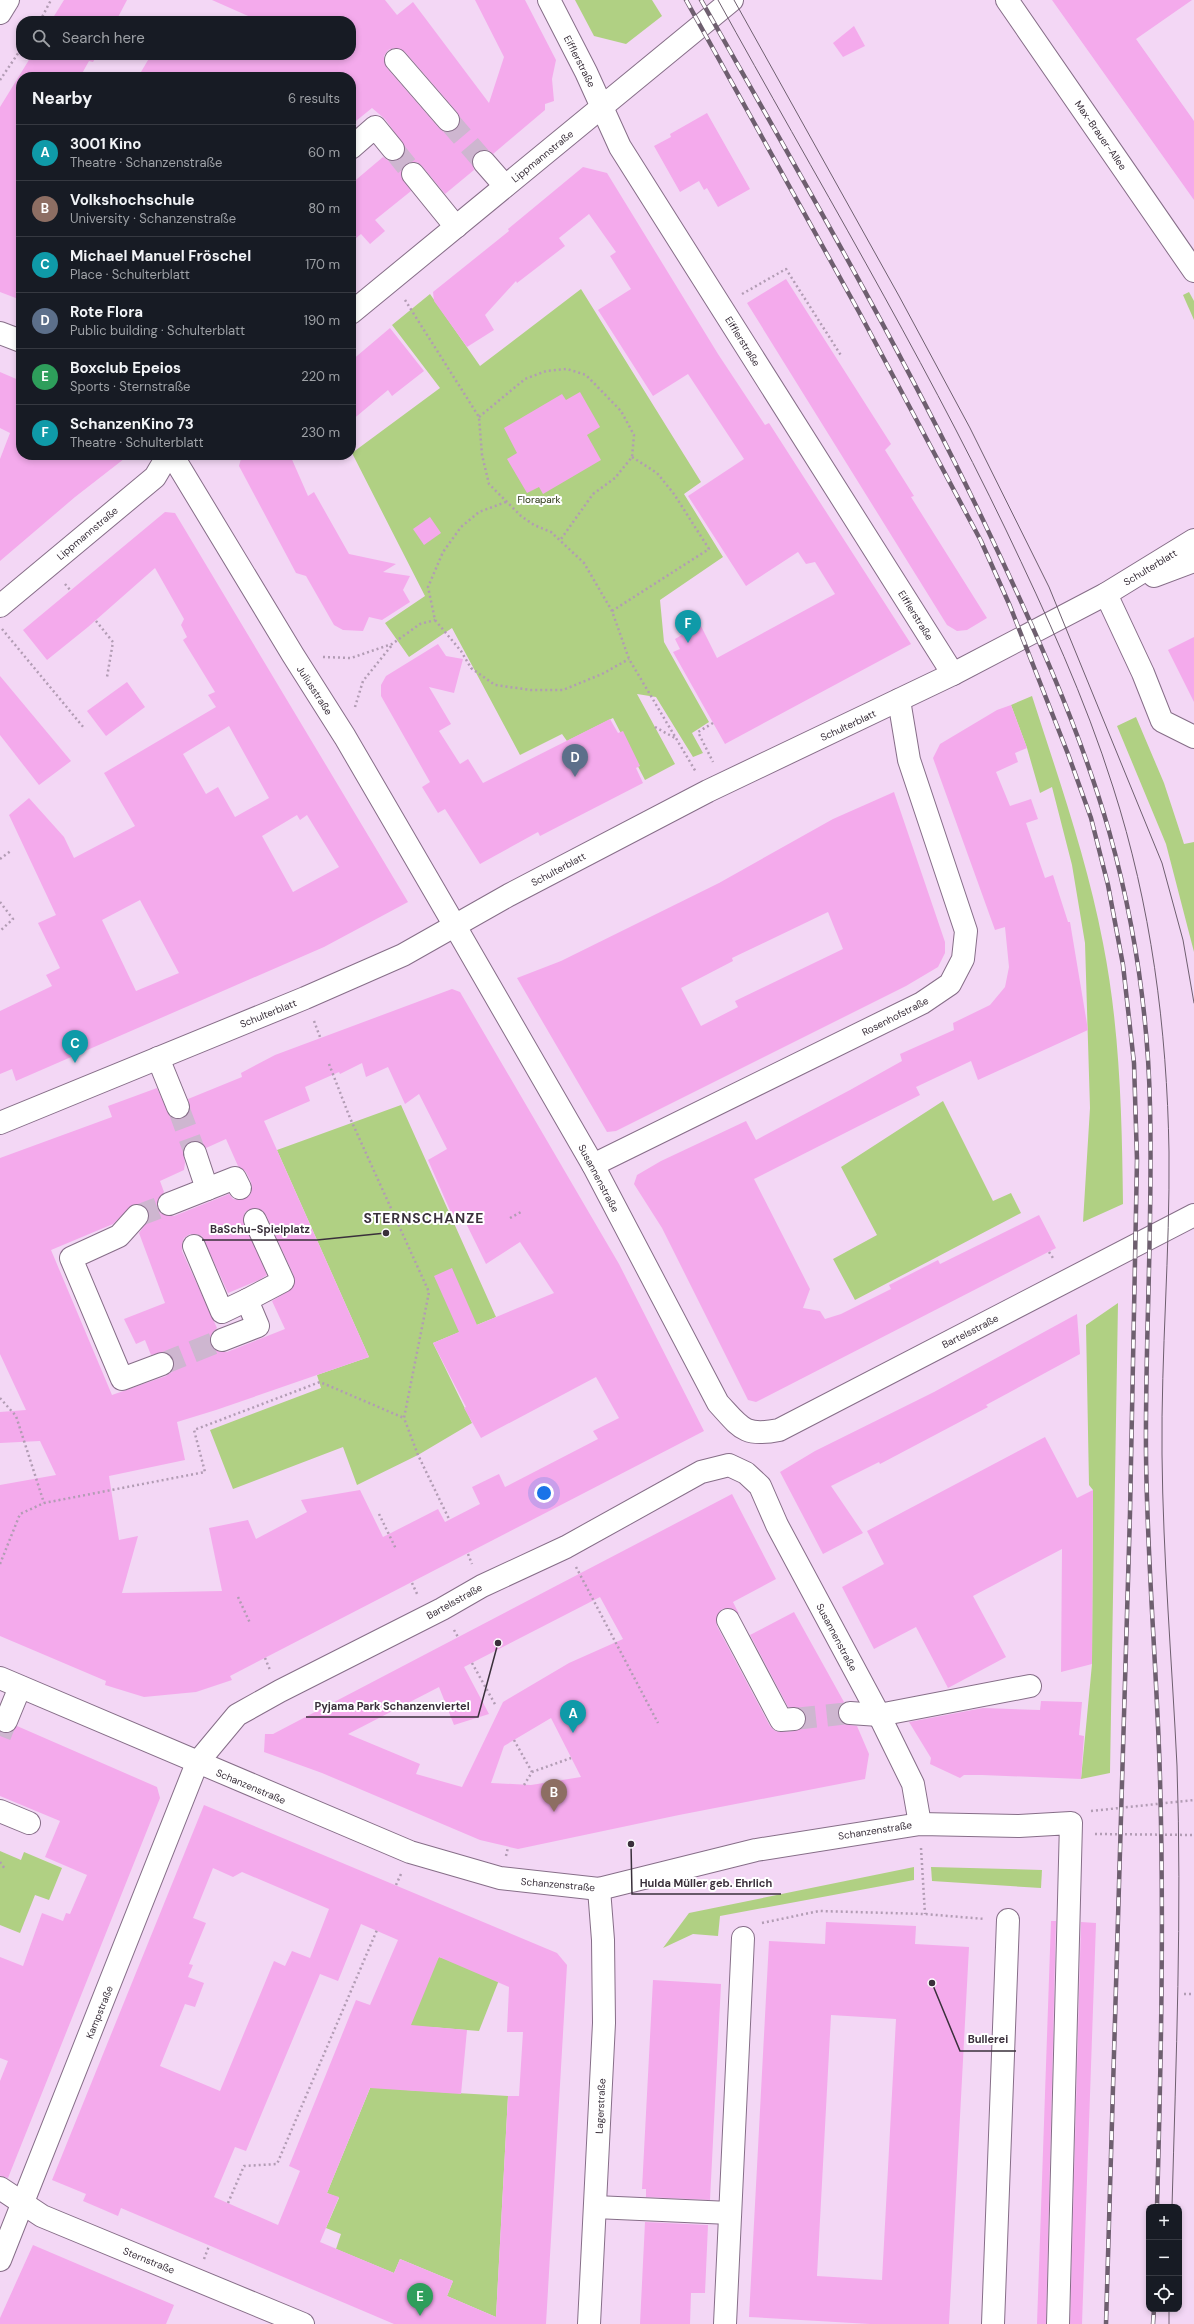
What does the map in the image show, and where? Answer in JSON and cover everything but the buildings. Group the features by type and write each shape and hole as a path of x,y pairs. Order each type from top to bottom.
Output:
{"street":[{"path":"0,13 8,0"},
{"name":"Eifflerstraße","path":"549,0 603,106 620,147 952,674"},
{"name":"Lippmannstraße","path":"356,309 732,0"},
{"name":"Max-Brauer-Allee","path":"1007,0 1194,271"},
{"path":"396,60 448,120"},
{"path":"356,144 375,127 393,149"},
{"path":"484,162 505,186"},
{"path":"413,174 456,227"},
{"path":"0,333 16,339"},
{"name":"Lippmannstraße","path":"3,596 155,477 165,460"},
{"name":"Juliusstraße","path":"175,460 293,655 345,736 455,926"},
{"name":"Schulterblatt","path":"0,1123 403,955 509,895 708,791 952,674 1106,594 1194,540"},
{"name":"Schulterblatt","path":"1106,594 1194,561"},
{"path":"1106,594 1143,673 1162,721 1194,737"},
{"name":"Rosenhofstraße","path":"593,1165 922,1003 950,984 963,959 966,931 909,760 899,700"},
{"name":"Susannenstraße","path":"455,926 593,1165 718,1403 742,1429"},
{"path":"158,1058 178,1107"},
{"path":"195,1153 207,1189"},
{"path":"169,1204 235,1178 240,1188"},
{"name":"Bartelsstraße","path":"742,1429 761,1434 779,1430 1194,1215"},
{"path":"137,1216 118,1236 71,1258 122,1380 162,1364"},
{"path":"194,1246 222,1312 283,1281 255,1220"},
{"path":"222,1340 258,1326 247,1300"},
{"name":"Susannenstraße","path":"729,1466 746,1474 760,1486 777,1525 879,1716 913,1784 920,1824"},
{"name":"Bartelsstraße","path":"197,1763 236,1715 280,1691 442,1609 482,1586 566,1547 701,1472 729,1466"},
{"path":"728,1620 781,1720 794,1719"},
{"name":"Schanzenstraße","path":"0,1678 197,1763 410,1852 447,1864 516,1880 599,1889 756,1850 920,1824 1019,1826 1063,1824"},
{"path":"850,1713 879,1716 1030,1686"},
{"path":"6,1722 20,1687"},
{"name":"Kampstraße","path":"0,2260 197,1763"},
{"path":"0,1811 29,1823"},
{"path":"1058,2324 1063,1824"},
{"name":"Lagerstraße","path":"589,2324 604,2023 603,1940 599,1889"},
{"path":"993,2324 1008,1920"},
{"path":"725,2324 743,1938"},
{"name":"Sternstraße","path":"0,2188 42,2216 304,2324"},
{"path":"595,2207 730,2213"}],"path":[{"path":"43,16 51,0"},
{"path":"0,80 16,57"},
{"path":"721,306 786,269 842,357"},
{"path":"392,279 479,417 482,455 489,484 521,516 534,525 552,532 584,563 612,611 628,659 708,791"},
{"path":"479,417 525,379 546,371 567,369 586,375 621,411 634,436 632,457 615,478 593,494 560,539"},
{"path":"612,611 709,549 674,494 657,473 632,457"},
{"path":"506,502 486,508 461,527 442,552 428,587 435,620 461,650 471,668 495,685 531,690 562,690 602,674 628,659"},
{"path":"363,681 392,644 420,624 435,620"},
{"path":"96,621 113,642 107,677"},
{"path":"0,627 84,728"},
{"path":"293,655 351,658 392,644"},
{"path":"708,750 698,732 713,723"},
{"path":"655,727 676,738"},
{"path":"0,859 12,850"},
{"path":"0,902 13,919 0,931"},
{"path":"329,1064 354,1126 429,1292 404,1418 418,1455 449,1519"},
{"path":"510,1218 522,1212"},
{"path":"1049,1252 1053,1258"},
{"path":"0,1564 20,1514 44,1503 205,1472 194,1430 320,1382 404,1418"},
{"path":"0,1398 16,1416 44,1503"},
{"path":"379,1514 396,1549"},
{"path":"580,1574 658,1723"},
{"path":"238,1597 250,1624"},
{"path":"472,1663 496,1706"},
{"path":"514,1740 532,1772"},
{"path":"524,1785 532,1772 571,1758"},
{"path":"1194,1800 1059,1814 1063,1824 1095,1834 1194,1835"},
{"path":"0,1862 5,1869"},
{"path":"922,1867 925,1914"},
{"path":"743,1938 764,1921 819,1911 925,1914 1008,1920"},
{"path":"228,2203 244,2166 277,2164 377,1930"},
{"path":"1184,1994 1194,1994"}],"green space":[{"path":"575,0 652,0 662,16 626,44 594,36"},
{"name":"Florapark","path":"581,289 701,482 684,494 723,557 660,600 664,642 709,722 692,733 703,753 693,757 656,697 637,694 675,764 645,780 613,718 567,741 562,734 520,755 452,628 409,657 385,623 425,596 356,460 356,450 440,388 392,325 430,294 480,366"},
{"path":"1189,292 1194,301 1194,320 1183,295"},
{"path":"1032,696 1089,880 1109,975 1117,1040 1121,1106 1123,1204 1083,1222 1090,1108 1085,943 1072,865 1052,787 1040,793 1027,748 1011,705"},
{"path":"1136,717 1164,783 1184,844 1194,842 1194,952 1166,844 1117,726"},
{"path":"943,1101 993,1201 1011,1193 1021,1213 855,1300 833,1259 877,1235 841,1167"},
{"path":"401,1105 496,1317 433,1343 472,1423 418,1455 357,1485 343,1447 233,1489 210,1430 321,1388 317,1375 369,1357 277,1150"},
{"path":"1118,1303 1110,1773 1081,1779 1092,1664 1093,1490 1089,1485 1086,1325"},
{"path":"0,1851 21,1860 24,1852 62,1868 49,1900 35,1895 20,1933 0,1925"},
{"path":"914,1867 914,1880 720,1916 718,1936 693,1934 663,1948 689,1913"},
{"path":"931,1867 1042,1870 1041,1888 932,1881"},
{"path":"439,1957 501,1975 479,2031 431,2027 406,2090 508,2096 496,2317 447,2296 453,2281 400,2259 394,2273 336,2249 341,2234 326,2228 339,2198 327,2193 403,2008"}],"tunnel":[{"path":"448,120 484,162"},
{"path":"393,149 413,174"},
{"path":"178,1107 195,1153"},
{"path":"137,1216 169,1204"},
{"path":"162,1364 222,1340"},
{"path":"794,1719 850,1713"},
{"path":"0,1736 6,1721"}],"tram line":[{"path":"718,0 902,329 973,462 1006,530 1036,593 1090,721 1113,787 1138,876 1154,967 1165,1059 1168,1106 1169,1190 1162,1454 1164,1532 1177,1766 1179,1876 1178,1986 1172,2204"},
{"path":"734,0 899,296 970,428 1049,587 1162,863 1183,940 1194,1003"},
{"path":"1169,2312 1169,2324"}],"railway":[{"path":"686,0 859,312 981,541 1010,606 1068,754 1091,818 1108,885 1123,965 1134,1063 1137,1160 1130,1513 1106,2324"},
{"path":"701,0 810,193 917,388 1019,596 1036,634 1083,751 1109,831 1126,899 1143,1002 1149,1071 1150,1106 1151,1150 1146,1454 1148,1535 1159,1738 1162,1885 1161,2046 1157,2204"},
{"path":"1153,2324 1154,2312"}],"place":[{"name":"SchanzenKino 73","path":"688,643"},
{"name":"Rote Flora","path":"575,777"},
{"name":"Michael Manuel Fröschel","path":"75,1063"},
{"name":"BaSchu-Spielplatz","path":"386,1233"},
{"name":"Pyjama Park Schanzenviertel","path":"498,1643"},
{"name":"3001 Kino","path":"573,1733"},
{"name":"Volkshochschule","path":"554,1812"},
{"name":"Hulda Müller geb. Ehrlich","path":"631,1844"},
{"name":"Bullerei","path":"932,1983"},
{"name":"Boxclub Epeios","path":"420,2316"}],"district":[{"name":"STERNSCHANZE","path":"424,1218"}]}
